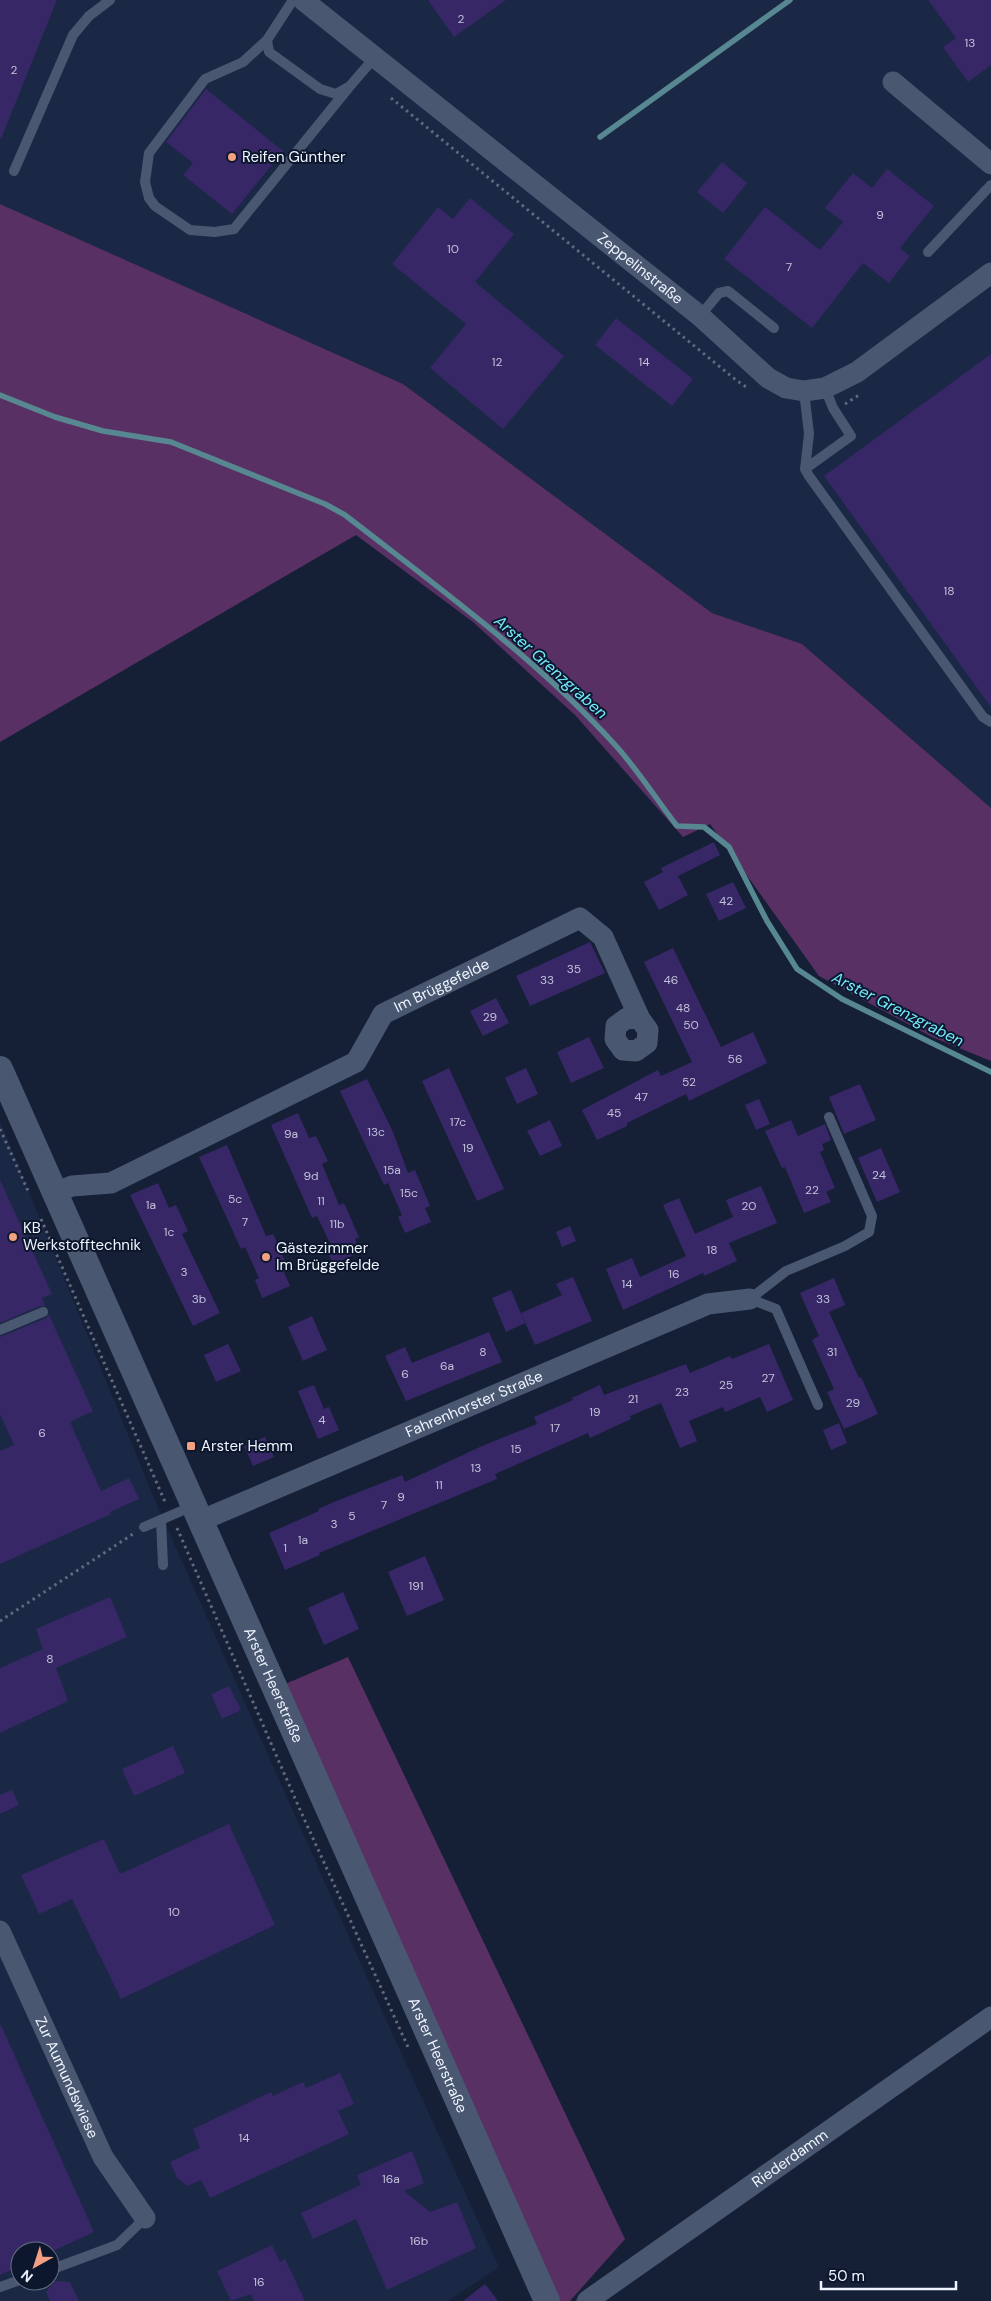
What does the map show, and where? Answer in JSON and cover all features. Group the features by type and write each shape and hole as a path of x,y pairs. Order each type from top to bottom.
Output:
{"street":[{"name":"Zeppelinstraße","path":"303,0 700,316 768,378 786,388 804,391 825,388 857,372 991,273"},
{"path":"893,82 991,164"},
{"name":"Im Brüggefelde","path":"40,1200 72,1186 111,1183 356,1062 383,1014 580,918 603,936 640,1020"},
{"name":"Arster Heerstraße","path":"0,1069 6,1100 40,1200 182,1516 547,2301"},
{"name":"Fahrenhorster Straße","path":"182,1516 708,1304 750,1299"},
{"name":"Zur Aumundswiese","path":"0,1931 103,2157 145,2218"},
{"name":"Riederdamm","path":"587,2301 991,2017"}],"lane":[{"path":"14,171 73,35 89,16 110,0"},
{"path":"293,0 267,40 243,62 204,79 150,153 144,182 149,198 156,206 190,230 215,232 234,229 375,57"},
{"path":"267,40 269,52 320,89 336,94 350,86"},
{"path":"928,252 991,185"},
{"path":"700,316 719,293 728,291 774,328"},
{"path":"805,469 851,436 833,408 825,388"},
{"path":"804,391 809,434 805,469 983,717 991,722"},
{"path":"750,1299 786,1272 845,1246 869,1232 872,1216 829,1117"},
{"path":"750,1299 776,1309 818,1405"},
{"path":"0,1330 43,1312"},
{"path":"144,1527 182,1516"},
{"path":"163,1566 182,1516"},
{"path":"60,2266 117,2245 145,2218"}],"path":[{"path":"0,1129 40,1200 182,1516 302,1812 411,2054"},
{"path":"0,1621 144,1527"}],"shaded area":[{"path":"0,0 991,0 991,808 802,644 712,613 403,384 0,204"},
{"path":"0,204 403,384 712,613 802,644 991,808 991,1061 932,1037 819,976 710,824 683,837 575,715 473,622 356,535 0,742"},
{"path":"0,1121 153,1496 378,2002 499,2267 448,2301 0,2301"},
{"path":"348,1657 625,2239 570,2301 554,2301 283,1685"}],"building":[{"path":"0,0 57,0 1,139 0,138"},
{"path":"428,0 506,0 454,37"},
{"path":"928,0 991,0 991,65 968,82 943,47 956,38"},
{"name":"Reifen Günther","path":"206,89 283,151 232,214 183,175 193,163 166,142"},
{"path":"722,162 747,183 723,213 697,192"},
{"path":"887,169 934,206 900,248 910,256 889,283 863,263 812,328 724,259 765,207 820,250 843,222 825,208 853,173 872,188"},
{"path":"470,198 514,234 475,282 564,356 503,429 430,368 466,324 392,264 438,207 453,219"},
{"path":"616,318 693,379 672,406 595,345"},
{"path":"991,354 991,707 824,476"},
{"path":"714,842 720,855 678,876 688,895 659,910 644,882 663,872 661,868"},
{"path":"733,882 746,908 719,921 706,894"},
{"path":"590,942 605,973 530,1006 516,976"},
{"path":"673,948 721,1047 753,1032 767,1063 689,1101 686,1094 597,1140 582,1110 658,1070 661,1076 692,1062 644,962"},
{"path":"496,998 509,1023 483,1036 470,1011"},
{"path":"589,1037 604,1068 571,1083 557,1052"},
{"path":"449,1068 504,1189 477,1201 422,1081"},
{"path":"526,1068 538,1094 517,1104 505,1078"},
{"path":"367,1079 393,1132 408,1173 415,1170 430,1206 425,1208 431,1222 405,1233 398,1217 402,1215 388,1183 384,1185 340,1091"},
{"path":"860,1084 876,1120 844,1134 829,1097"},
{"path":"759,1099 770,1124 756,1130 745,1105"},
{"path":"298,1113 309,1138 316,1136 328,1161 322,1164 339,1205 344,1203 359,1237 355,1239 361,1252 333,1264 326,1248 331,1245 317,1216 312,1218 271,1125"},
{"path":"550,1120 562,1146 540,1156 527,1131"},
{"path":"791,1120 798,1136 825,1124 831,1140 822,1144 824,1150 820,1152 835,1188 826,1192 831,1202 804,1213 785,1167 782,1168 765,1131"},
{"path":"227,1145 266,1236 273,1234 289,1270 284,1272 290,1286 262,1298 255,1280 259,1278 245,1247 241,1249 199,1157"},
{"path":"881,1148 900,1192 877,1202 858,1158"},
{"name":"KB Werkstofftechnik","path":"0,1180 52,1294 42,1298 45,1306 40,1306 0,1323"},
{"path":"158,1183 169,1208 176,1205 188,1231 182,1234 220,1313 193,1326 130,1195"},
{"path":"761,1186 777,1223 729,1243 737,1261 704,1276 703,1273 623,1310 606,1269 632,1258 640,1277 686,1256 663,1205 679,1198 695,1234 733,1217 726,1200"},
{"path":"570,1226 576,1241 562,1247 556,1232"},
{"path":"573,1277 592,1321 535,1345 521,1313 562,1295 556,1284"},
{"path":"834,1278 845,1305 829,1312 859,1378 861,1377 878,1414 844,1429 827,1392 834,1389 812,1340 819,1336 800,1293"},
{"path":"511,1290 525,1323 506,1332 492,1298"},
{"path":"49,1315 93,1411 70,1422 101,1491 129,1478 139,1499 110,1512 111,1514 0,1564 0,1451 14,1445 0,1414 0,1337 46,1318"},
{"path":"312,1316 327,1350 303,1361 288,1327"},
{"path":"489,1332 502,1362 406,1401 385,1356 405,1347 412,1363"},
{"path":"228,1344 241,1371 216,1382 204,1355"},
{"path":"769,1344 793,1400 767,1412 760,1397 725,1412 723,1407 689,1421 697,1441 680,1448 661,1403 630,1416 631,1419 590,1438 588,1433 495,1474 497,1479 319,1553 320,1555 285,1570 269,1533 319,1511 318,1509 334,1502 402,1475 405,1482 482,1446 537,1424 534,1417 573,1400 572,1398 600,1385 604,1395 686,1364 690,1373 730,1356 732,1359"},
{"path":"314,1385 324,1409 329,1407 339,1430 318,1439 298,1391"},
{"path":"839,1423 847,1443 831,1450 823,1430"},
{"path":"265,1437 274,1457 253,1466 244,1446"},
{"path":"425,1556 444,1600 407,1616 388,1572"},
{"path":"343,1592 359,1629 324,1645 308,1608"},
{"path":"110,1597 127,1637 56,1668 68,1701 0,1733 0,1668 43,1649 36,1629"},
{"path":"229,1686 241,1710 222,1719 211,1694"},
{"path":"173,1746 185,1773 134,1796 122,1769"},
{"path":"12,1790 19,1805 0,1814 0,1795"},
{"path":"229,1824 275,1925 121,1999 72,1899 39,1914 21,1875 104,1839 120,1874"},
{"path":"0,2023 94,2232 60,2248 60,2241 10,2241 10,2270 0,2275"},
{"path":"340,2073 354,2104 338,2111 349,2134 210,2198 201,2180 188,2186 177,2178 170,2162 200,2148 193,2129 271,2092 273,2096 303,2082 306,2088"},
{"path":"412,2151 424,2183 404,2191 430,2212 457,2202 476,2248 387,2290 356,2219 313,2239 301,2213 361,2185 357,2175"},
{"path":"272,2245 280,2262 285,2259 305,2301 254,2301 251,2294 231,2301 217,2271"},
{"path":"60,2281 70,2282 79,2301 50,2301 46,2292 60,2291"},
{"path":"485,2284 498,2301 463,2301"}],"waterway":[{"path":"600,137 790,0"},
{"name":"Arster Grenzgraben","path":"0,395 55,417 103,431 171,442 325,504 345,515 486,625 554,684 617,747 677,826 704,827 729,847 767,921 797,969 842,999 991,1072"}],"place":[{"name":"Reifen Günther","path":"232,157"},
{"name":"KB Werkstofftechnik","path":"13,1237"},
{"name":"Gästezimmer Im Brüggefelde","path":"266,1257"},
{"name":"Arster Hemm","path":"191,1446"}]}
